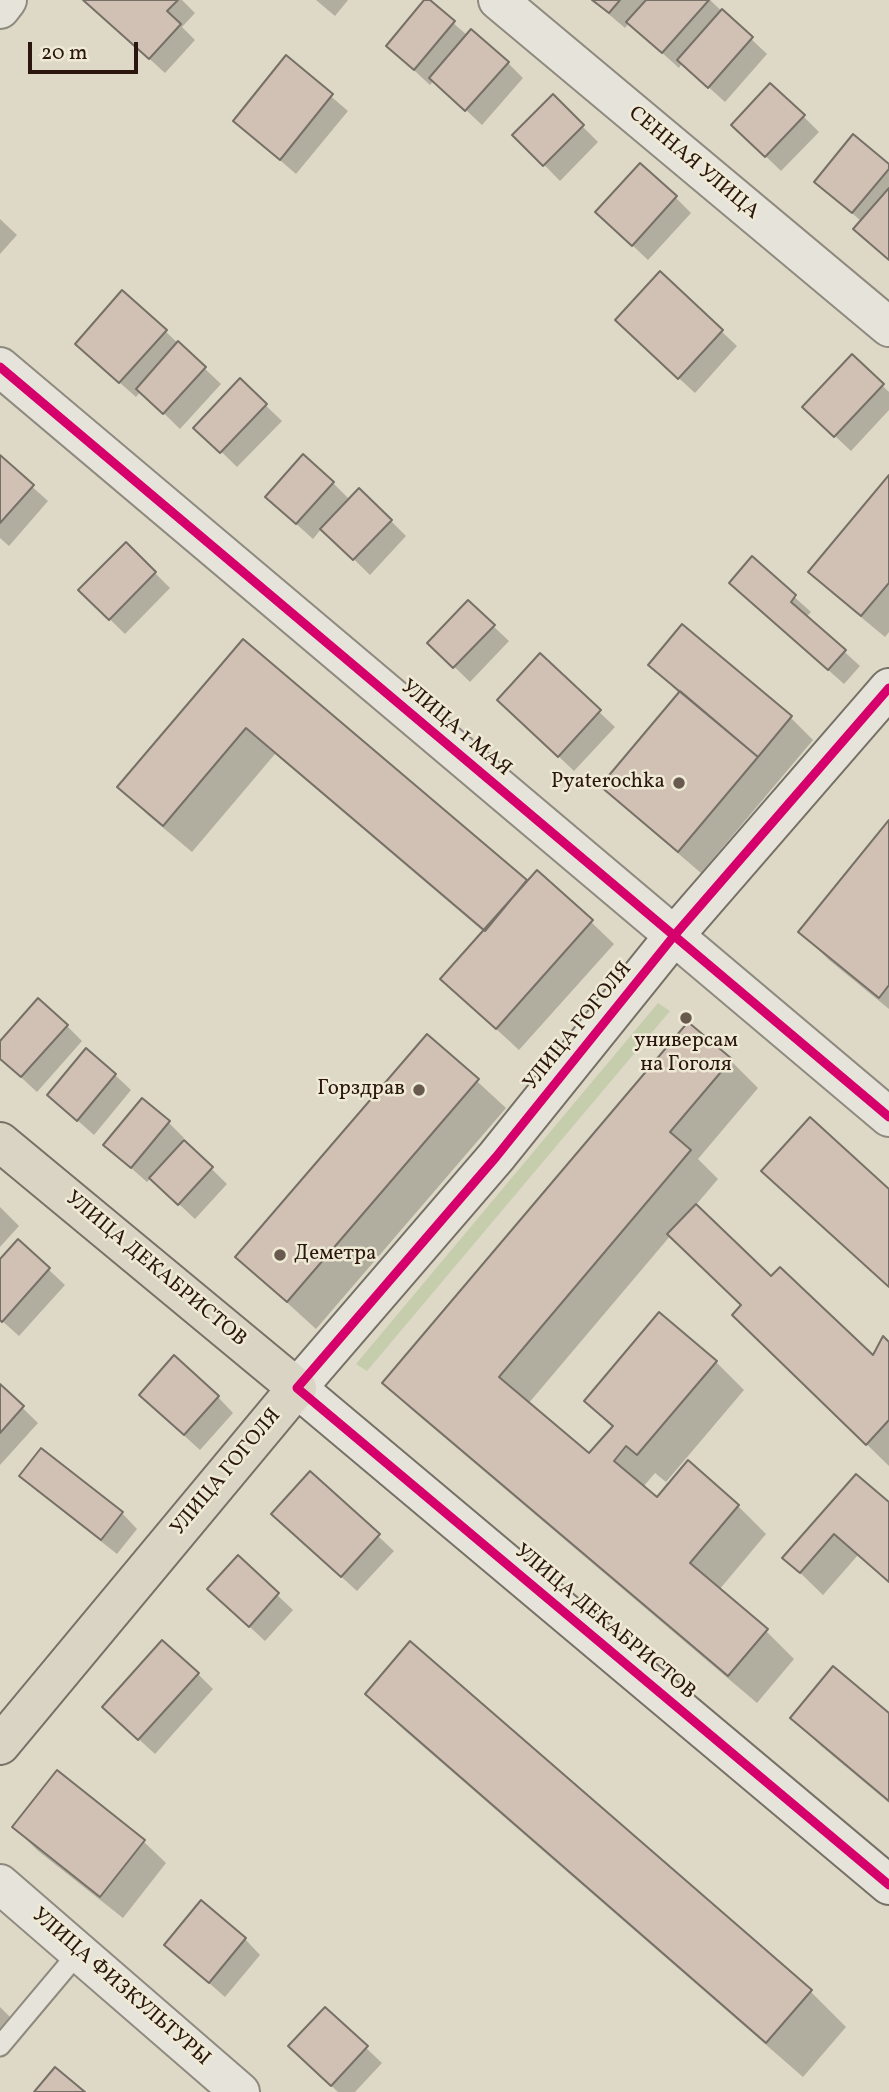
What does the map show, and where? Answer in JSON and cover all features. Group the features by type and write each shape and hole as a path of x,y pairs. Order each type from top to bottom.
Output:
{"main road":[{"name":"УЛИЦА ДЕКАБРИСТОВ","path":"0,1142 297,1388"},
{"name":"УЛИЦА ГОГОЛЯ","path":"0,1745 297,1388"}],"street":[{"path":"0,9 7,0"},
{"name":"СЕННАЯ УЛИЦА","path":"498,0 889,327"},
{"name":"УЛИЦА 1 МАЯ","path":"0,367 889,1117"},
{"name":"УЛИЦА ГОГОЛЯ","path":"297,1388 496,1157 673,937 889,688"},
{"name":"УЛИЦА ДЕКАБРИСТОВ","path":"297,1388 889,1885"},
{"name":"УЛИЦА ФИЗКУЛЬТУРЫ","path":"0,1884 240,2092"}],"lane":[{"path":"0,2046 79,1952"}],"green space":[{"path":"658,1003 670,1011 367,1371 356,1364"}],"building":[{"path":"83,0 178,0 167,11 181,24 149,59"},
{"path":"424,0 430,0 455,21 414,70 386,46"},
{"path":"592,0 620,0 609,13"},
{"path":"646,0 709,0 662,53 626,22"},
{"path":"722,9 753,37 708,88 677,60"},
{"path":"471,29 509,62 465,111 429,78"},
{"path":"286,55 333,94 280,160 233,121"},
{"path":"770,83 805,115 765,157 731,125"},
{"path":"553,94 584,125 543,166 512,135"},
{"path":"853,134 889,164 889,169 852,213 814,182"},
{"path":"640,163 677,196 632,246 595,212"},
{"path":"889,188 889,260 853,229"},
{"path":"660,271 723,330 678,379 615,320"},
{"path":"122,290 167,330 119,383 75,344"},
{"path":"178,341 206,367 163,414 136,389"},
{"path":"852,354 884,384 834,437 802,407"},
{"path":"240,378 267,404 220,453 193,428"},
{"path":"303,454 334,482 296,524 265,497"},
{"path":"0,455 34,485 0,523"},
{"path":"889,475 889,583 861,616 808,572"},
{"path":"359,488 392,520 353,560 320,529"},
{"path":"126,542 156,572 109,620 78,590"},
{"path":"752,556 796,595 791,602 846,650 828,670 729,583"},
{"path":"468,600 495,625 453,668 427,643"},
{"path":"682,624 792,716 758,757 648,665"},
{"path":"243,639 527,880 485,931 246,728 163,826 117,787"},
{"path":"540,653 601,710 558,757 497,700"},
{"path":"680,691 758,757 678,852 600,786"},
{"path":"889,820 889,985 879,998 798,932"},
{"path":"537,870 593,920 496,1029 440,979"},
{"path":"38,998 68,1025 21,1077 0,1059 0,1041"},
{"path":"688,1022 732,1059 670,1132 691,1150 499,1377 589,1453 613,1426 584,1401 659,1312 717,1361 637,1455 626,1446 614,1461 657,1497 688,1460 739,1505 690,1563 768,1629 728,1676 382,1383"},
{"path":"427,1034 479,1079 287,1302 235,1257"},
{"path":"86,1048 116,1074 77,1121 47,1095"},
{"path":"142,1098 170,1121 131,1168 103,1145"},
{"path":"810,1117 889,1189 889,1287 761,1171"},
{"path":"184,1140 213,1167 178,1205 149,1178"},
{"path":"696,1204 771,1276 780,1267 873,1355 883,1336 889,1342 889,1420 866,1445 732,1315 741,1305 667,1234"},
{"path":"18,1239 50,1268 2,1322 0,1259"},
{"path":"174,1355 219,1396 184,1435 139,1395"},
{"path":"0,1384 24,1406 0,1433"},
{"path":"41,1448 123,1512 101,1540 19,1476"},
{"path":"310,1471 380,1534 341,1577 271,1514"},
{"path":"856,1474 889,1502 889,1582 834,1534 800,1573 782,1558"},
{"path":"238,1555 279,1593 249,1627 207,1589"},
{"path":"162,1640 199,1673 138,1740 102,1707"},
{"path":"410,1641 812,1990 766,2043 365,1694"},
{"path":"833,1666 889,1713 889,1801 790,1718"},
{"path":"57,1770 145,1840 100,1897 12,1827"},
{"path":"201,1900 246,1938 209,1983 164,1945"},
{"path":"325,2007 368,2046 331,2086 288,2046"},
{"path":"55,2067 85,2092 34,2092"}],"cycle path":[{"path":"0,367 889,1117"},
{"path":"889,688 673,937 496,1157 297,1388 889,1885"}],"place":[{"name":"Pyaterochka","path":"679,783"},
{"name":"универсам на Гоголя","path":"686,1018"},
{"name":"Горздрав","path":"419,1090"},
{"name":"Деметра","path":"280,1255"}]}
